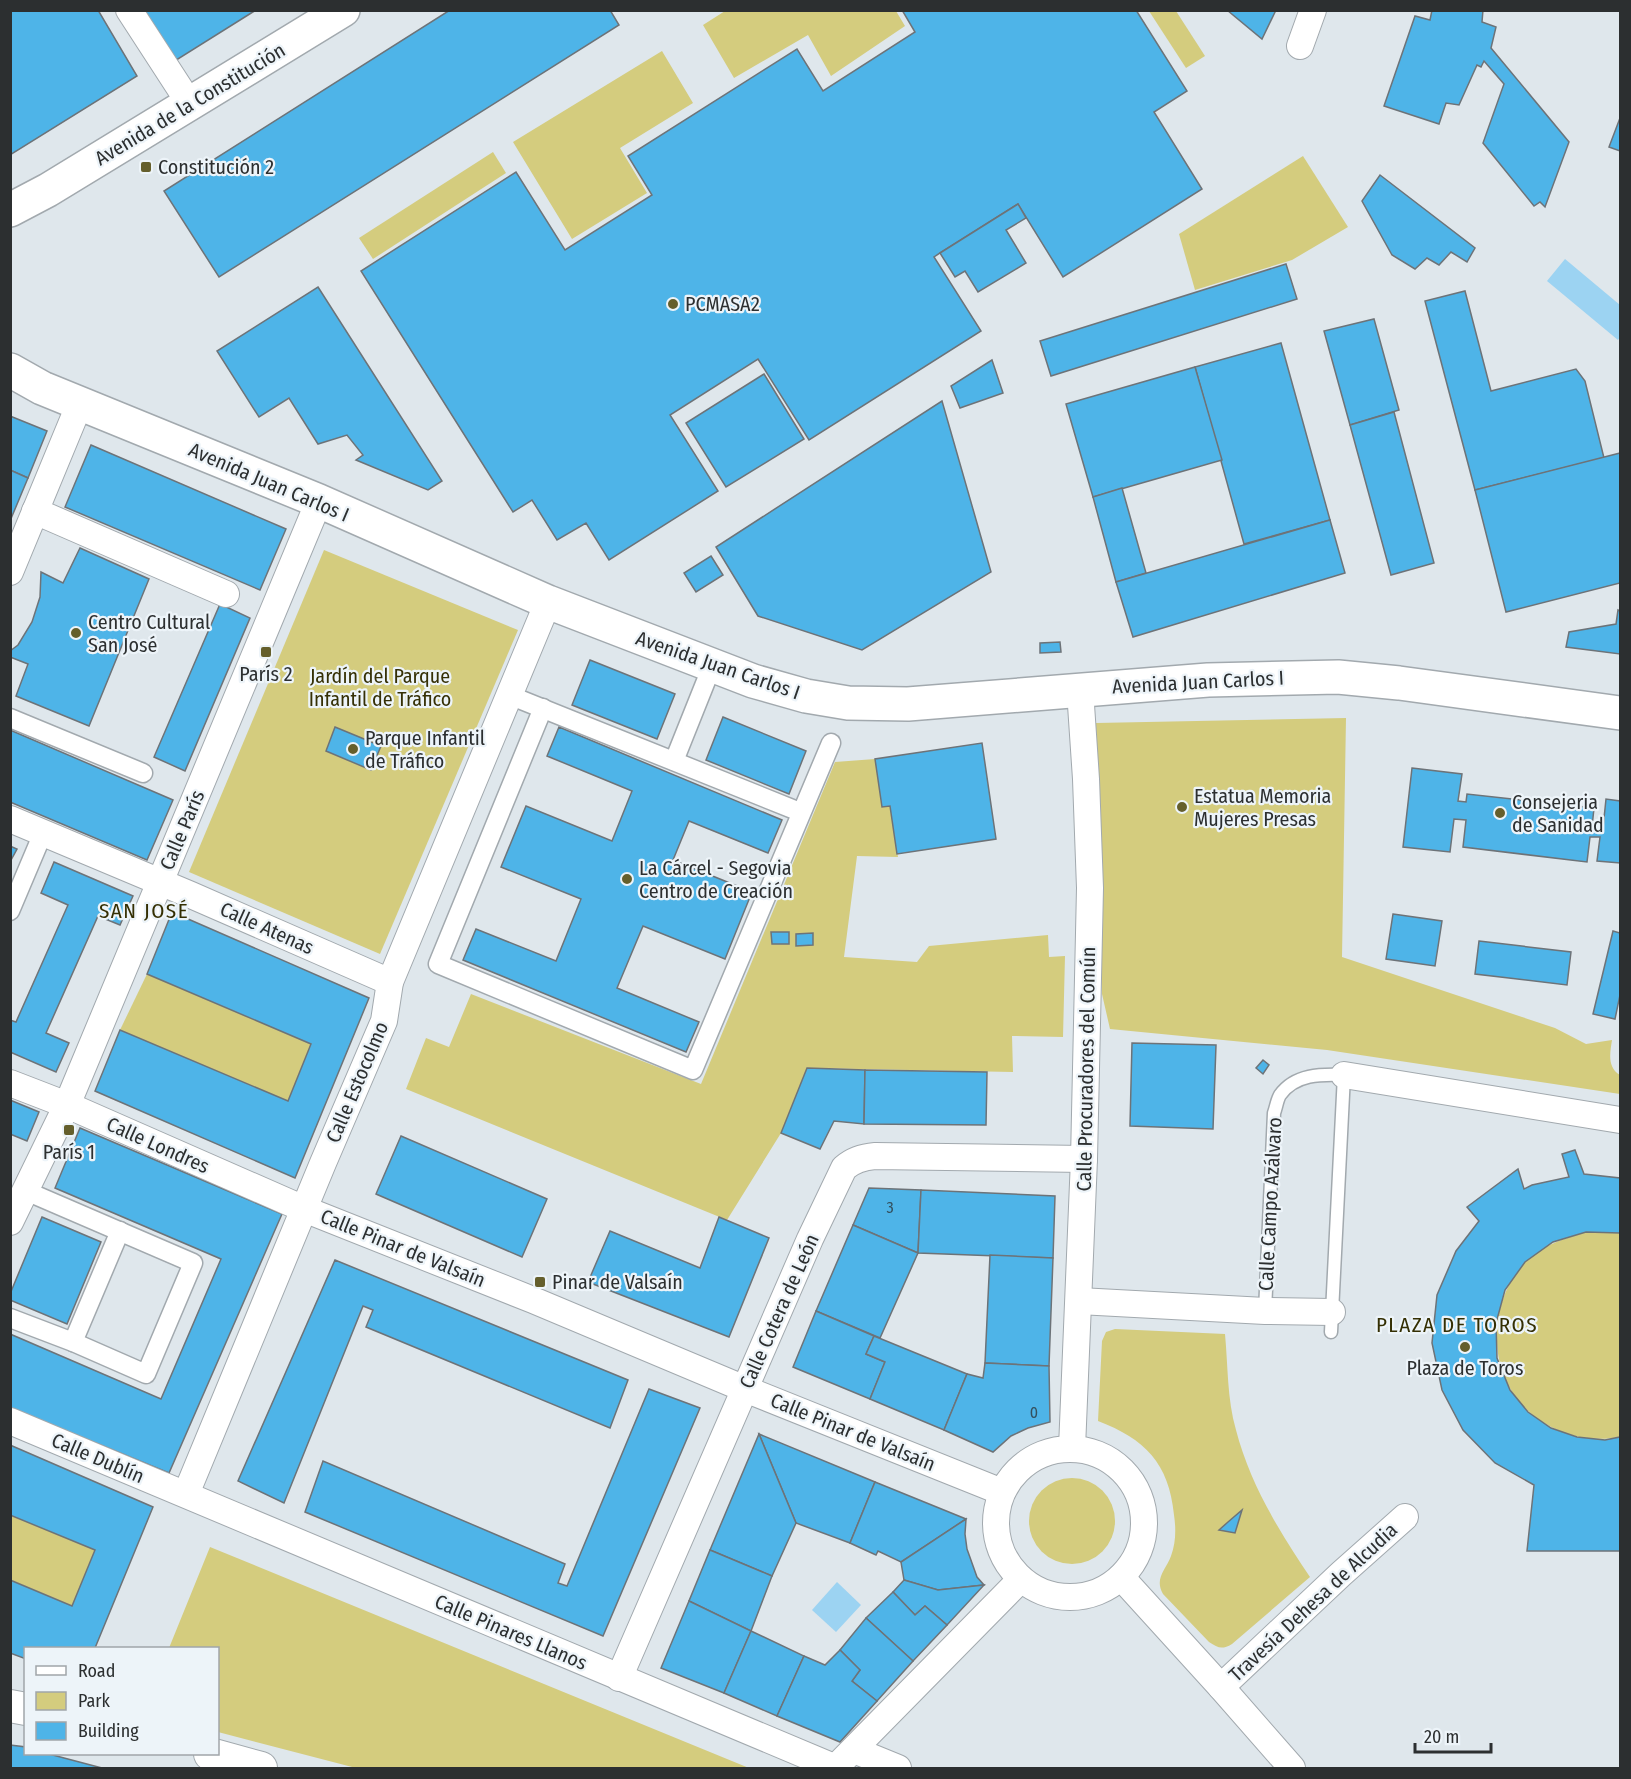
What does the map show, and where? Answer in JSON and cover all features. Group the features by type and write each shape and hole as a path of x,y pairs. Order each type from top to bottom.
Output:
{"main road":[{"name":"Avenida de la Constitución","path":"10,222 23,203 343,10"},
{"name":"Avenida Juan Carlos I","path":"10,370 42,388"},
{"name":"Avenida Juan Carlos I","path":"10,380 42,388 319,501 548,602 712,666 778,689 806,696 848,703 908,704 1208,680 1338,676 1620,713"}],"street":[{"path":"129,10 190,104"},
{"path":"1300,46 1313,10"},
{"path":"10,572 80,403"},
{"name":"Calle París","path":"10,1222 68,1105 319,501"},
{"path":"35,512 226,594"},
{"name":"Calle Estocolmo","path":"186,1494 384,1021 390,982 548,602"},
{"path":"674,761 712,666"},
{"name":"Calle Procuradores del Común","path":"1072,1448 1084,1159 1090,888 1080,690"},
{"path":"510,695 800,812"},
{"path":"543,708 438,964 693,1070 831,743"},
{"path":"10,718 142,772"},
{"name":"Calle Atenas","path":"10,819 390,982"},
{"path":"10,911 43,833"},
{"name":"Calle Campo Azálvaro","path":"1344,1075 1620,1120"},
{"name":"Calle Londres","path":"10,1083 68,1105 304,1209"},
{"name":"Calle Cotera de León","path":"620,1678 838,1177 844,1168 852,1161 864,1156 1084,1159"},
{"path":"10,1318 146,1374 194,1263 26,1191"},
{"name":"Calle Pinar de Valsaín","path":"304,1209 1002,1492"},
{"path":"73,1342 120,1232"},
{"path":"1079,1301 1265,1311 1331,1322"},
{"name":"Calle Dublín","path":"10,1421 186,1494"},
{"path":"1072,1448 1092,1451 1109,1459 1124,1471 1136,1487 1142,1505 1144,1525 1141,1544 1133,1562 1121,1577 1109,1587 1094,1593 1079,1597 1063,1597 1034,1588 1021,1579 1008,1564 1000,1548 995,1529 996,1510 1002,1492 1011,1477 1023,1464 1055,1449 1072,1448"},
{"name":"Calle Pinares Llanos","path":"186,1494 836,1768"},
{"name":"Travesía Dehesa de Alcudia","path":"1221,1687 1405,1517"},
{"path":"1121,1577 1292,1768"},
{"path":"836,1768 1021,1579"},
{"path":"854,1750 898,1768"},
{"path":"214,1755 261,1768"}],"lane":[{"name":"Calle Campo Azálvaro","path":"1265,1311 1274,1113 1280,1095 1303,1078 1316,1075 1344,1075"},
{"path":"1331,1322 1344,1075"}],"green space":[{"path":"725,11 896,11 905,26 831,76 808,35 734,78 703,25"},
{"path":"1149,11 1176,11 1205,56 1186,68"},
{"path":"662,51 693,103 620,148 647,193 572,239 513,142"},
{"path":"493,152 506,173 373,259 359,238"},
{"path":"1303,156 1348,227 1292,260 1195,290 1179,234"},
{"name":"Jardín del Parque Infantil de Tráfico","path":"324,550 518,630 380,954 189,872"},
{"path":"1346,718 1342,957 1555,1028 1586,1044 1612,1040 1610,1059 1613,1068 1620,1075 1620,1094 1327,1050 1110,1029 1102,994 1096,723"},
{"path":"875,759 890,806 898,857 857,856 844,957 917,962 929,946 1048,935 1049,957 1065,956 1063,1037 1012,1036 1013,1072 807,1068 781,1133 727,1220 406,1089 426,1038 449,1047 471,994 701,1084 835,762"},
{"path":"147,974 311,1044 288,1101 120,1030"},
{"path":"1586,1232 1620,1233 1620,1437 1597,1439 1575,1436 1555,1429 1536,1418 1508,1385 1500,1365 1496,1323 1505,1294 1514,1277 1525,1262 1539,1251"},
{"path":"1115,1329 1225,1334 1231,1406 1242,1450 1257,1488 1287,1542 1310,1577 1232,1644 1223,1648 1209,1642 1163,1594 1160,1579 1173,1551 1175,1520 1167,1481 1160,1467 1152,1455 1129,1436 1098,1421 1102,1341 1106,1332"},
{"path":"1072,1478 1096,1485 1108,1497 1115,1521 1108,1545 1096,1557 1072,1564 1048,1557 1036,1545 1029,1521 1036,1497 1048,1485"},
{"path":"10,1515 95,1550 72,1606 11,1580"},
{"path":"210,1547 749,1768 356,1768 219,1732 219,1647 169,1647"}],"water":[{"path":"1565,259 1620,305 1620,337 1618,340 1547,281"},
{"path":"837,1582 861,1605 836,1632 812,1610"}],"building":[{"path":"10,10 98,10 137,76 10,155"},
{"path":"138,10 256,10 170,64"},
{"path":"450,10 610,10 619,25 219,277 164,191"},
{"name":"PCMASA2","path":"902,10 1136,10 1187,91 1154,112 1202,189 1063,277 1018,204 940,253 934,257 981,331 809,440 758,359 670,415 718,491 609,560 586,523 557,540 532,500 513,512 361,271 516,172 565,250 652,195 628,156 797,49 823,91 915,32"},
{"path":"1227,10 1276,10 1262,39"},
{"path":"1432,10 1483,10 1482,22 1496,27 1491,48 1569,142 1545,207 1540,202 1534,206 1483,143 1504,84 1484,61 1481,67 1477,65 1459,105 1446,103 1439,124 1384,106 1415,16 1430,20"},
{"path":"1620,118 1620,151 1609,147"},
{"path":"1380,175 1475,248 1467,262 1451,252 1439,265 1427,258 1415,269 1392,255 1362,201"},
{"path":"1018,204 1026,218 1006,230 1026,263 978,292 965,271 955,277 940,253"},
{"path":"1286,264 1297,299 1051,376 1040,341"},
{"path":"318,287 442,481 428,490 356,460 363,455 347,435 318,444 289,398 259,417 217,351"},
{"path":"1465,291 1491,391 1576,369 1585,381 1604,458 1475,490 1425,301"},
{"path":"1374,319 1399,410 1350,425 1324,331"},
{"path":"1281,343 1330,520 1244,544 1195,367"},
{"path":"992,360 1003,393 960,408 951,386"},
{"path":"1195,367 1222,460 1093,497 1066,404"},
{"path":"764,374 804,439 726,487 686,423"},
{"path":"942,401 991,572 862,650 758,616 716,547"},
{"path":"1394,412 1434,563 1391,575 1350,425"},
{"path":"10,416 47,431 28,478 10,470"},
{"path":"91,445 286,529 260,590 65,507"},
{"path":"1620,453 1620,583 1506,612 1475,490"},
{"path":"10,470 28,478 10,521"},
{"path":"1122,488 1146,573 1116,582 1093,497"},
{"path":"1330,520 1345,573 1133,637 1116,582"},
{"name":"Centro Cultural San José","path":"80,548 149,579 89,726 16,696 28,664 10,657 10,651 18,645 32,622 40,597 41,572 63,583"},
{"path":"711,556 723,575 696,592 684,573"},
{"path":"220,604 250,618 185,771 154,757"},
{"path":"1618,610 1620,611 1620,654 1566,647 1569,632 1616,624"},
{"path":"1060,642 1061,652 1040,653 1040,643"},
{"path":"590,660 675,694 657,739 572,705"},
{"path":"723,717 806,751 789,794 706,760"},
{"name":"Parque Infantil de Tráfico","path":"335,727 381,746 371,770 326,751"},
{"name":"La Cárcel - Segovia Centro de Creación","path":"559,727 782,820 768,853 689,821 673,860 752,892 725,959 643,926 617,988 699,1022 686,1052 463,960 476,929 556,961 581,899 501,867 526,806 612,841 632,791 547,756"},
{"path":"10,730 173,800 147,860 10,802"},
{"path":"982,743 996,839 897,854 890,806 882,807 875,759"},
{"name":"Consejeria de Sanidad","path":"1412,768 1462,774 1458,801 1466,802 1467,794 1594,808 1592,827 1603,828 1606,799 1620,801 1620,863 1597,861 1600,837 1590,837 1587,862 1463,847 1466,820 1454,819 1450,852 1403,847"},
{"path":"10,846 17,849 10,862"},
{"path":"54,862 133,896 120,925 98,916 46,1033 69,1043 56,1072 10,1052 10,1020 16,1022 68,905 41,893"},
{"path":"172,912 369,998 295,1178 95,1091 120,1030 288,1101 311,1044 147,974"},
{"path":"1393,914 1442,921 1435,966 1386,959"},
{"path":"1613,931 1620,933 1620,995 1615,1019 1593,1014"},
{"path":"771,932 789,932 789,944 772,944"},
{"path":"813,933 813,945 796,946 796,934"},
{"path":"1479,941 1571,952 1567,985 1475,974"},
{"path":"1132,1043 1216,1045 1213,1129 1130,1126"},
{"path":"1263,1060 1269,1065 1263,1074 1256,1068"},
{"path":"807,1068 865,1070 864,1124 834,1121 820,1149 781,1133"},
{"path":"865,1070 987,1072 986,1125 864,1124"},
{"path":"10,1100 39,1112 27,1141 10,1134"},
{"path":"80,1128 282,1214 169,1473 10,1408 10,1334 161,1399 221,1259 55,1188"},
{"path":"401,1136 547,1199 522,1257 376,1194"},
{"name":"Plaza de Toros","path":"1575,1150 1584,1174 1620,1178 1620,1233 1586,1232 1553,1242 1525,1262 1505,1290 1496,1323 1497,1358 1510,1390 1528,1412 1551,1428 1577,1437 1605,1440 1620,1437 1620,1551 1527,1551 1534,1485 1495,1463 1463,1430 1442,1390 1432,1343 1437,1295 1456,1251 1479,1221 1467,1207 1518,1169 1524,1189 1532,1185 1569,1177 1562,1154"},
{"path":"869,1188 921,1190 918,1253 853,1225"},
{"path":"921,1190 1055,1196 1053,1258 918,1253"},
{"path":"42,1217 101,1242 67,1324 10,1300 10,1294"},
{"path":"719,1217 769,1238 729,1337 588,1282 610,1231 700,1268"},
{"path":"853,1225 918,1253 880,1338 816,1311"},
{"path":"990,1255 1053,1258 1049,1366 985,1363"},
{"path":"335,1260 628,1380 610,1428 366,1327 373,1310 363,1306 284,1503 238,1481"},
{"path":"816,1311 874,1336 866,1354 885,1362 870,1399 793,1367"},
{"path":"874,1336 967,1374 944,1430 870,1399 885,1362 866,1354"},
{"path":"985,1363 1049,1366 1050,1422 1011,1436 993,1452 944,1430 967,1374 983,1378"},
{"path":"649,1389 700,1408 603,1636 305,1512 323,1461 565,1564 558,1583 567,1586"},
{"path":"759,1434 875,1482 850,1543 796,1523"},
{"path":"759,1434 796,1523 772,1576 710,1550"},
{"path":"10,1445 153,1507 95,1647 24,1647 24,1658 10,1653 10,1580 72,1606 95,1550 10,1515"},
{"path":"875,1482 966,1519 901,1562 878,1551 876,1555 850,1543"},
{"path":"1242,1510 1235,1533 1219,1530 1228,1522"},
{"path":"966,1519 967,1549 977,1577 984,1585 938,1590 904,1580 901,1562"},
{"path":"710,1550 772,1576 751,1631 689,1601"},
{"path":"904,1580 938,1590 984,1585 947,1625 925,1606 915,1615 893,1592"},
{"path":"893,1592 915,1615 925,1606 947,1625 913,1661 866,1618"},
{"path":"689,1601 751,1631 724,1693 661,1668"},
{"path":"866,1618 913,1661 877,1701 852,1681 860,1670 840,1650"},
{"path":"751,1631 804,1656 777,1716 724,1693"},
{"path":"840,1650 860,1670 852,1681 877,1701 840,1742 777,1716 804,1656 825,1665"},
{"path":"10,1745 24,1747 24,1755 53,1755 102,1768 10,1768"}],"place":[{"name":"Constitución 2","path":"146,167"},
{"name":"PCMASA2","path":"673,304"},
{"name":"Centro Cultural San José","path":"76,633"},
{"name":"París 2","path":"266,652"},
{"name":"Parque Infantil de Tráfico","path":"353,749"},
{"name":"Estatua Memoria Mujeres Presas","path":"1182,807"},
{"name":"Consejeria de Sanidad","path":"1500,813"},
{"name":"La Cárcel - Segovia Centro de Creación","path":"627,879"},
{"name":"París 1","path":"69,1130"},
{"name":"Pinar de Valsaín","path":"540,1282"},
{"name":"Plaza de Toros","path":"1465,1347"}],"district":[{"name":"SAN JOSÉ","path":"144,911"},
{"name":"PLAZA DE TOROS","path":"1457,1325"}]}
